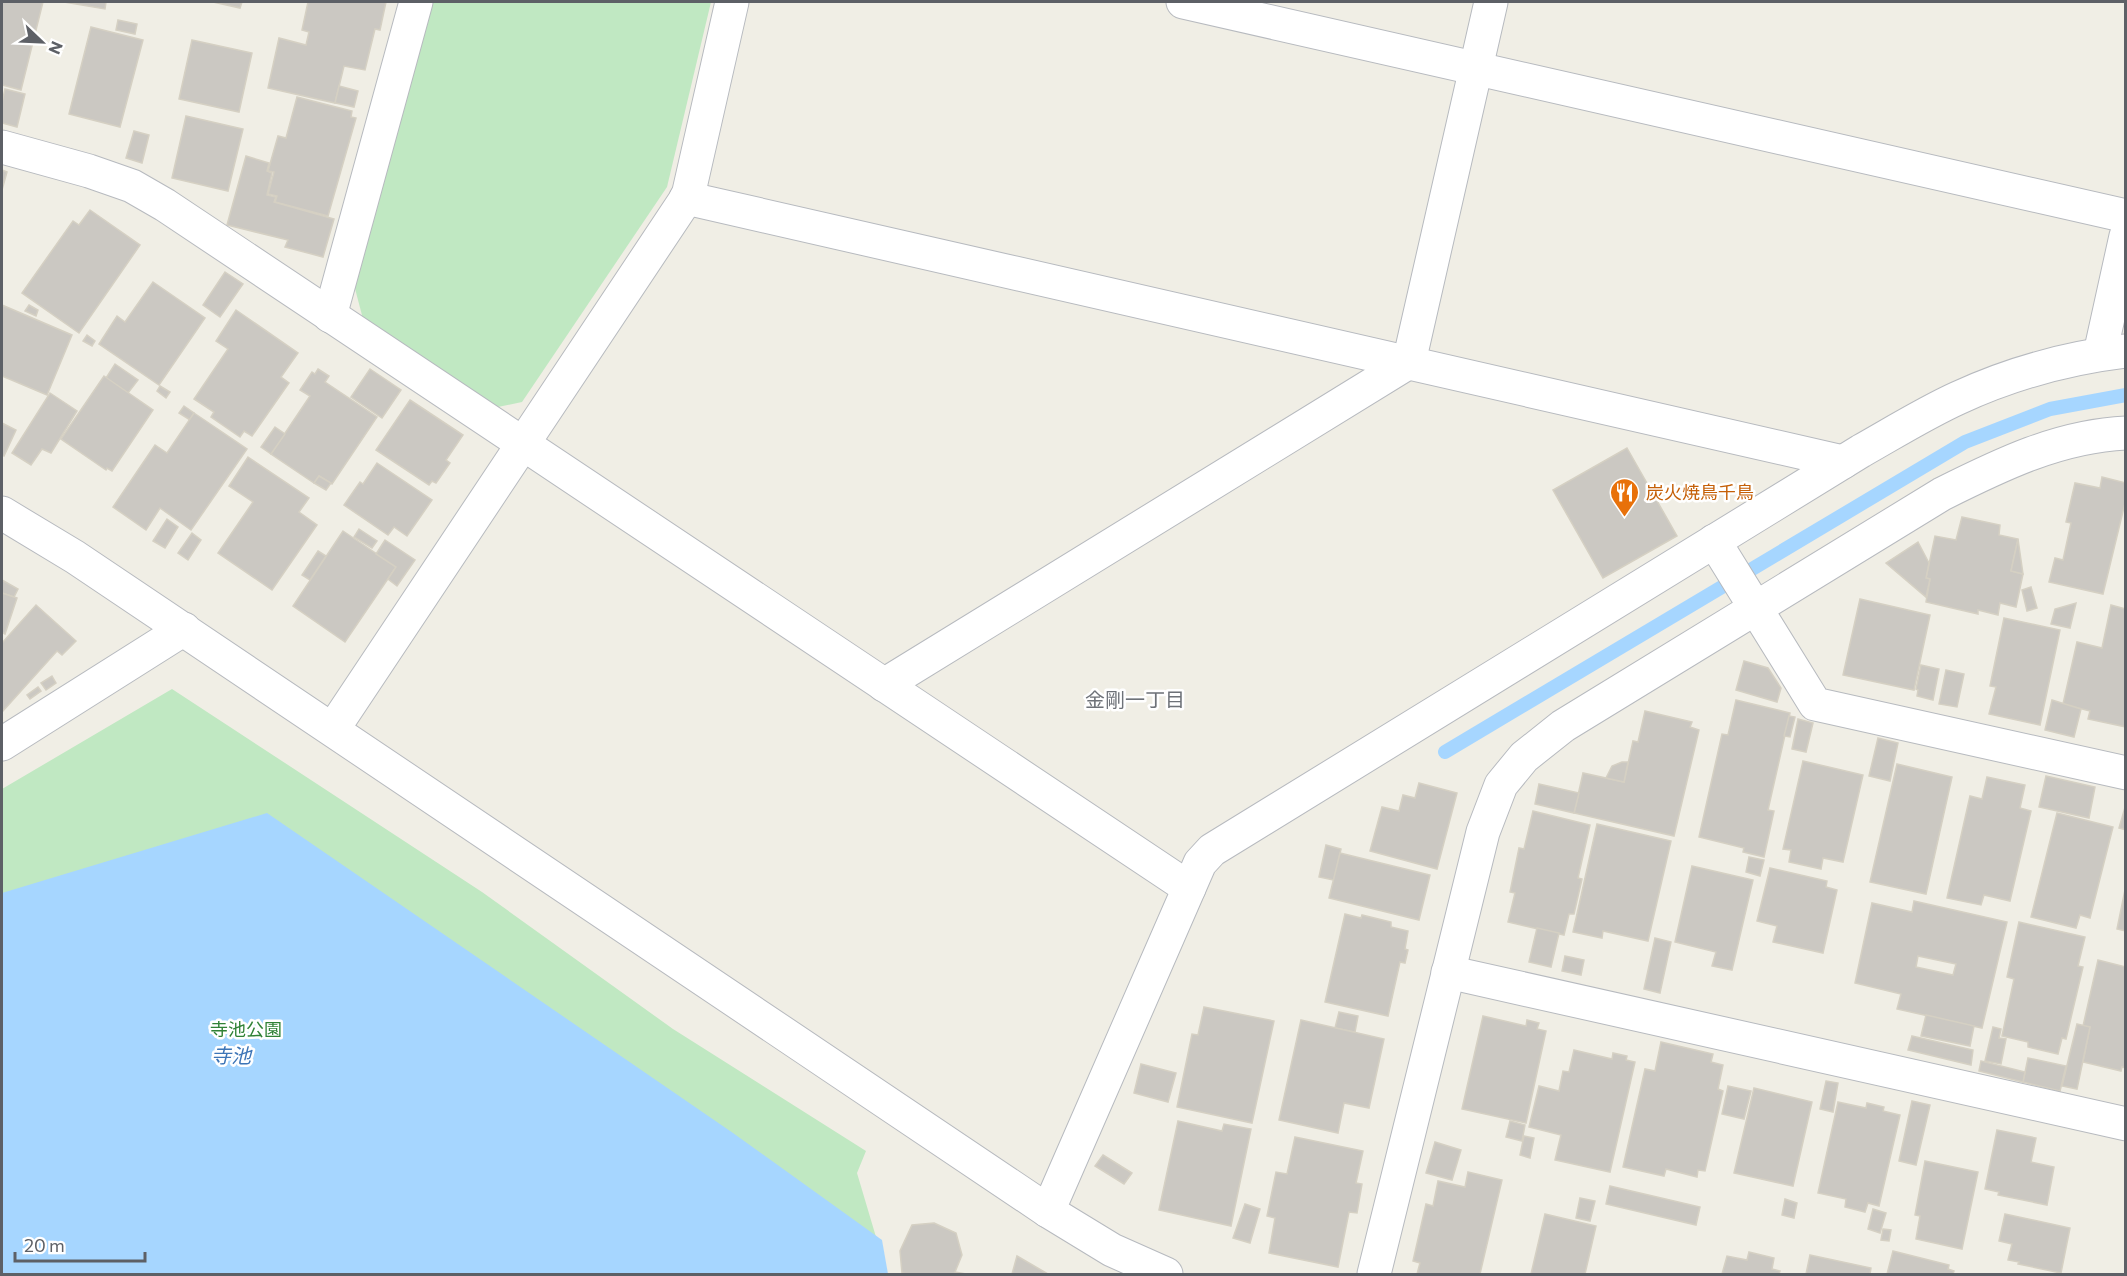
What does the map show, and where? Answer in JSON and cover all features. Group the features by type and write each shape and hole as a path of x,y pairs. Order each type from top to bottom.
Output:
{"street":[{"path":"330,316 416,2"},
{"path":"333,729 687,198 732,2"},
{"path":"1183,2 2126,216"},
{"path":"884,685 1409,362 1491,2"},
{"path":"2,147 89,171 132,186 165,205 1189,888"},
{"path":"687,198 1843,462"},
{"path":"1048,1211 1200,863 1212,850 1719,549 1843,462 1958,398 2021,372 2087,356 2113,353 2126,236"},
{"path":"1374,1275 1483,832 1501,785 1524,757 1563,726 1751,599 1942,494 1997,466 2044,448 2099,434 2126,433"},
{"path":"2,513 75,556 1048,1211 1112,1250 1166,1275"},
{"path":"1719,549 1815,704 2126,773"},
{"path":"2,744 184,629"},
{"path":"1448,972 2126,1124"}],"green space":[{"path":"429,2 711,2 667,187 522,402 493,408 363,319 353,281"},
{"name":"寺池","path":"172,689 482,892 673,1029 866,1151 857,1173 887,1274 2,1274 2,789"}],"water":[{"name":"寺池","path":"267,813 733,1133 882,1240 888,1274 2,1274 2,893"}],"building":[{"path":"2,2 43,2 21,90 2,85"},
{"path":"64,2 106,2 105,9"},
{"path":"213,2 242,2 240,8"},
{"path":"308,2 386,2 380,30 375,29 365,70 344,66 335,103 268,88 279,38 306,45 309,32 302,30"},
{"path":"118,20 137,24 135,34 116,30"},
{"path":"91,27 143,40 120,127 69,114"},
{"path":"192,40 252,53 239,112 179,99"},
{"path":"339,86 358,91 354,107 335,103"},
{"path":"5,89 25,94 17,127 2,123 2,102"},
{"path":"297,97 352,111 351,117 356,118 328,216 275,202 277,196 268,194 274,172 268,171 278,136 286,138"},
{"path":"186,116 243,129 228,191 172,178"},
{"path":"134,131 149,135 142,163 126,158"},
{"path":"246,156 269,163 267,171 272,173 267,195 276,197 274,202 334,219 323,257 285,247 288,240 227,225"},
{"path":"2,170 7,172 2,190"},
{"path":"90,210 140,245 79,333 22,293 73,221 79,225"},
{"path":"225,272 243,284 220,317 203,305"},
{"path":"153,282 205,318 159,385 99,344 117,316 125,322"},
{"path":"2,305 72,335 47,395 2,376"},
{"path":"29,305 38,310 36,316 25,311"},
{"path":"236,310 298,353 281,377 289,383 252,436 244,431 240,437 211,417 214,412 194,399 228,349 216,341"},
{"path":"87,335 95,341 92,346 83,341"},
{"path":"115,364 138,380 128,393 106,378"},
{"path":"318,369 329,376 325,382 377,417 332,484 319,476 314,483 271,454 310,396 300,390 312,372 315,374"},
{"path":"370,369 401,390 382,418 351,397"},
{"path":"104,376 153,410 112,471 107,468 106,470 61,439"},
{"path":"160,386 170,392 166,398 157,391"},
{"path":"50,393 77,411 51,453 42,449 31,465 12,453"},
{"path":"410,400 463,435 446,460 450,463 436,483 432,481 429,485 376,450"},
{"path":"184,406 194,413 190,420 179,413"},
{"path":"194,413 247,449 191,530 160,508 146,530 113,507 155,445 167,453"},
{"path":"2,423 16,430 4,456 2,455"},
{"path":"275,427 285,434 271,454 261,447"},
{"path":"1627,448 1677,536 1603,578 1553,490"},
{"path":"248,457 309,498 299,512 317,525 272,590 218,553 253,502 229,486"},
{"path":"377,463 432,500 407,536 394,527 388,535 344,505 360,482 363,484"},
{"path":"319,476 331,483 326,490 314,483"},
{"path":"2102,477 2126,483 2126,499 2103,594 2049,582 2055,558 2063,560 2071,523 2066,522 2075,483 2100,488"},
{"path":"1962,517 2000,525 1999,535 2018,539 2011,571 2023,574 2016,607 2000,603 1998,615 1978,610 1978,614 1926,602 1930,579 1926,578 1935,536 1956,540"},
{"path":"167,519 178,527 165,548 153,541"},
{"path":"359,529 377,541 372,548 354,537"},
{"path":"343,531 396,567 345,642 293,606"},
{"path":"192,533 201,540 188,560 178,553"},
{"path":"2018,539 2023,574 2011,571"},
{"path":"385,540 415,560 397,586 388,579 396,567 376,554"},
{"path":"1918,542 1929,563 1926,578 1930,579 1926,597 1886,563"},
{"path":"318,551 326,556 310,580 302,575"},
{"path":"2,580 18,589 14,597 2,593"},
{"path":"2031,587 2037,608 2027,611 2022,590"},
{"path":"2,593 17,598 5,634 2,632"},
{"path":"1860,599 1930,615 1914,690 1843,675"},
{"path":"2076,603 2070,628 2051,624 2055,609"},
{"path":"36,605 76,641 62,655 57,651 2,712 2,643"},
{"path":"2111,605 2126,609 2126,727 2088,719 2090,711 2063,704 2077,642 2102,648"},
{"path":"2004,618 2060,630 2040,725 1989,714 1996,687 1990,686"},
{"path":"1744,661 1768,668 1781,688 1777,702 1736,690"},
{"path":"1921,665 1939,669 1933,700 1917,696 1918,690 1916,689"},
{"path":"1946,670 1964,674 1957,707 1939,704"},
{"path":"52,676 56,683 46,690 41,683"},
{"path":"38,687 41,691 30,699 27,695"},
{"path":"1736,700 1790,713 1768,810 1774,811 1764,857 1743,852 1744,848 1699,837 1722,734 1728,735"},
{"path":"2052,700 2081,709 2074,737 2045,730"},
{"path":"1645,711 1692,722 1690,727 1699,730 1674,836 1574,813 1583,773 1624,782 1633,741 1638,742"},
{"path":"1789,716 1795,717 1790,737 1784,736"},
{"path":"1798,719 1813,723 1806,752 1792,749"},
{"path":"1878,738 1898,743 1890,781 1869,776"},
{"path":"1803,761 1863,775 1843,862 1823,858 1821,869 1789,862 1791,850 1783,849"},
{"path":"1628,762 1624,782 1606,778 1612,766"},
{"path":"1897,764 1952,777 1926,894 1870,882"},
{"path":"2046,776 2095,787 2089,818 2039,807"},
{"path":"1987,777 2025,785 2020,808 2031,811 2010,901 1984,895 1981,905 1947,898 1970,796 1982,799"},
{"path":"1419,783 1457,793 1437,869 1370,851 1382,807 1399,811 1403,795 1415,798"},
{"path":"1539,784 1579,793 1574,813 1535,804"},
{"path":"2126,804 2126,830 2119,828"},
{"path":"1533,811 1590,825 1578,878 1582,879 1574,914 1569,914 1564,935 1508,922 1515,893 1510,892 1519,848 1524,849"},
{"path":"2057,813 2113,827 2090,918 2080,915 2076,928 2031,917"},
{"path":"1597,824 1671,841 1648,941 1603,931 1602,938 1573,932"},
{"path":"1326,845 1341,849 1334,880 1319,877"},
{"path":"1340,853 1430,875 1419,920 1329,898"},
{"path":"1749,857 1764,860 1760,876 1746,872"},
{"path":"1692,866 1753,880 1732,970 1712,966 1716,952 1675,942"},
{"path":"1770,868 1827,881 1826,887 1837,890 1823,953 1773,942 1777,926 1757,921"},
{"path":"2126,885 2126,931 2117,929"},
{"path":"1914,901 2007,922 1982,1028 1897,1009 1901,994 1855,983 1872,903 1912,912","holes":["1918,956 1956,964 1953,975 1916,967"]},
{"path":"1345,914 1361,918 1362,915 1391,922 1391,927 1408,931 1405,963 1400,962 1388,1016 1325,1002"},
{"path":"2019,922 2085,937 2078,966 2083,967 2066,1039 2062,1038 2058,1054 2028,1047 2028,1042 2002,1036 2014,979 2007,977"},
{"path":"1537,928 1559,933 1551,967 1529,962"},
{"path":"1655,938 1671,942 1660,993 1644,989"},
{"path":"1565,956 1584,960 1581,975 1562,971"},
{"path":"2098,960 2126,967 2126,1068 2122,1067 2121,1071 2083,1062 2090,1027 2083,1026"},
{"path":"1204,1007 1274,1021 1252,1123 1177,1107 1192,1034 1198,1035"},
{"path":"1339,1012 1358,1016 1355,1032 1335,1028"},
{"path":"1926,1015 1974,1026 1970,1046 1921,1036"},
{"path":"1483,1016 1526,1026 1527,1020 1539,1023 1537,1029 1546,1031 1526,1123 1462,1109"},
{"path":"1301,1020 1384,1039 1369,1108 1344,1103 1338,1133 1279,1120"},
{"path":"2077,1024 2090,1027 2077,1089 2062,1086"},
{"path":"1993,1027 2001,1029 1999,1038 2006,1039 2001,1064 1985,1061"},
{"path":"1912,1036 1973,1050 1971,1065 1908,1050"},
{"path":"1661,1042 1713,1054 1711,1062 1723,1065 1718,1089 1723,1091 1705,1171 1698,1170 1697,1177 1666,1169 1664,1176 1623,1167 1645,1069 1655,1071"},
{"path":"1574,1050 1612,1059 1613,1053 1627,1056 1626,1060 1635,1062 1610,1172 1555,1160 1561,1135 1529,1127 1539,1086 1559,1091 1563,1071 1569,1072"},
{"path":"2028,1058 2066,1066 2060,1091 2023,1082"},
{"path":"1981,1061 2025,1072 2023,1082 1979,1071"},
{"path":"1141,1064 1176,1073 1168,1102 1134,1093"},
{"path":"1826,1081 1838,1083 1833,1112 1820,1109"},
{"path":"1728,1086 1751,1091 1744,1119 1722,1114"},
{"path":"1754,1088 1812,1102 1793,1186 1734,1173"},
{"path":"1912,1101 1930,1105 1916,1165 1899,1161"},
{"path":"1838,1102 1866,1108 1867,1103 1884,1107 1883,1111 1900,1115 1879,1206 1868,1203 1865,1212 1845,1207 1846,1199 1818,1193"},
{"path":"1178,1121 1222,1131 1224,1124 1251,1129 1231,1226 1159,1210"},
{"path":"1510,1121 1525,1125 1522,1141 1506,1137"},
{"path":"1997,1130 2036,1138 2031,1162 2054,1167 2047,1205 1998,1195 1999,1192 1985,1189"},
{"path":"1524,1136 1534,1138 1530,1158 1520,1155"},
{"path":"1295,1137 1363,1151 1356,1183 1362,1184 1357,1213 1349,1212 1338,1267 1269,1253 1275,1218 1267,1216 1276,1172 1287,1174"},
{"path":"1435,1142 1461,1150 1452,1180 1426,1173"},
{"path":"1103,1155 1132,1173 1124,1184 1095,1166"},
{"path":"1925,1161 1978,1172 1962,1249 1916,1239 1920,1216 1915,1215"},
{"path":"1468,1172 1502,1180 1480,1274 1417,1274 1420,1263 1413,1261 1426,1204 1433,1206 1438,1181 1465,1187"},
{"path":"1610,1186 1700,1207 1696,1225 1606,1204"},
{"path":"1580,1198 1595,1201 1590,1221 1576,1218"},
{"path":"1785,1199 1797,1203 1794,1218 1782,1215"},
{"path":"1245,1204 1260,1209 1250,1243 1233,1238"},
{"path":"1873,1209 1886,1213 1880,1233 1868,1229"},
{"path":"1545,1214 1596,1226 1585,1274 1531,1274"},
{"path":"2005,1214 2070,1228 2061,1273 2008,1260 2012,1244 1999,1241"},
{"path":"934,1223 956,1233 962,1255 955,1272 966,1274 902,1273 900,1251 912,1225"},
{"path":"1883,1229 1891,1230 1889,1241 1881,1240"},
{"path":"1893,1251 1949,1265 1948,1269 1954,1271 1953,1274 1887,1274"},
{"path":"1749,1252 1774,1258 1772,1269 1780,1271 1779,1274 1722,1274 1727,1256 1747,1260"},
{"path":"1810,1255 1871,1268 1870,1274 1806,1274"},
{"path":"1017,1256 1048,1274 1012,1274"}],"waterway":[{"path":"1445,752 1965,442 2050,409 2126,395"}],"place":[{"name":"炭火焼鳥千鳥","path":"1625,518"}],"district":[{"name":"金剛一丁目","path":"1135,699"}],"park label":[{"name":"寺池公園","path":"246,1029"}]}
